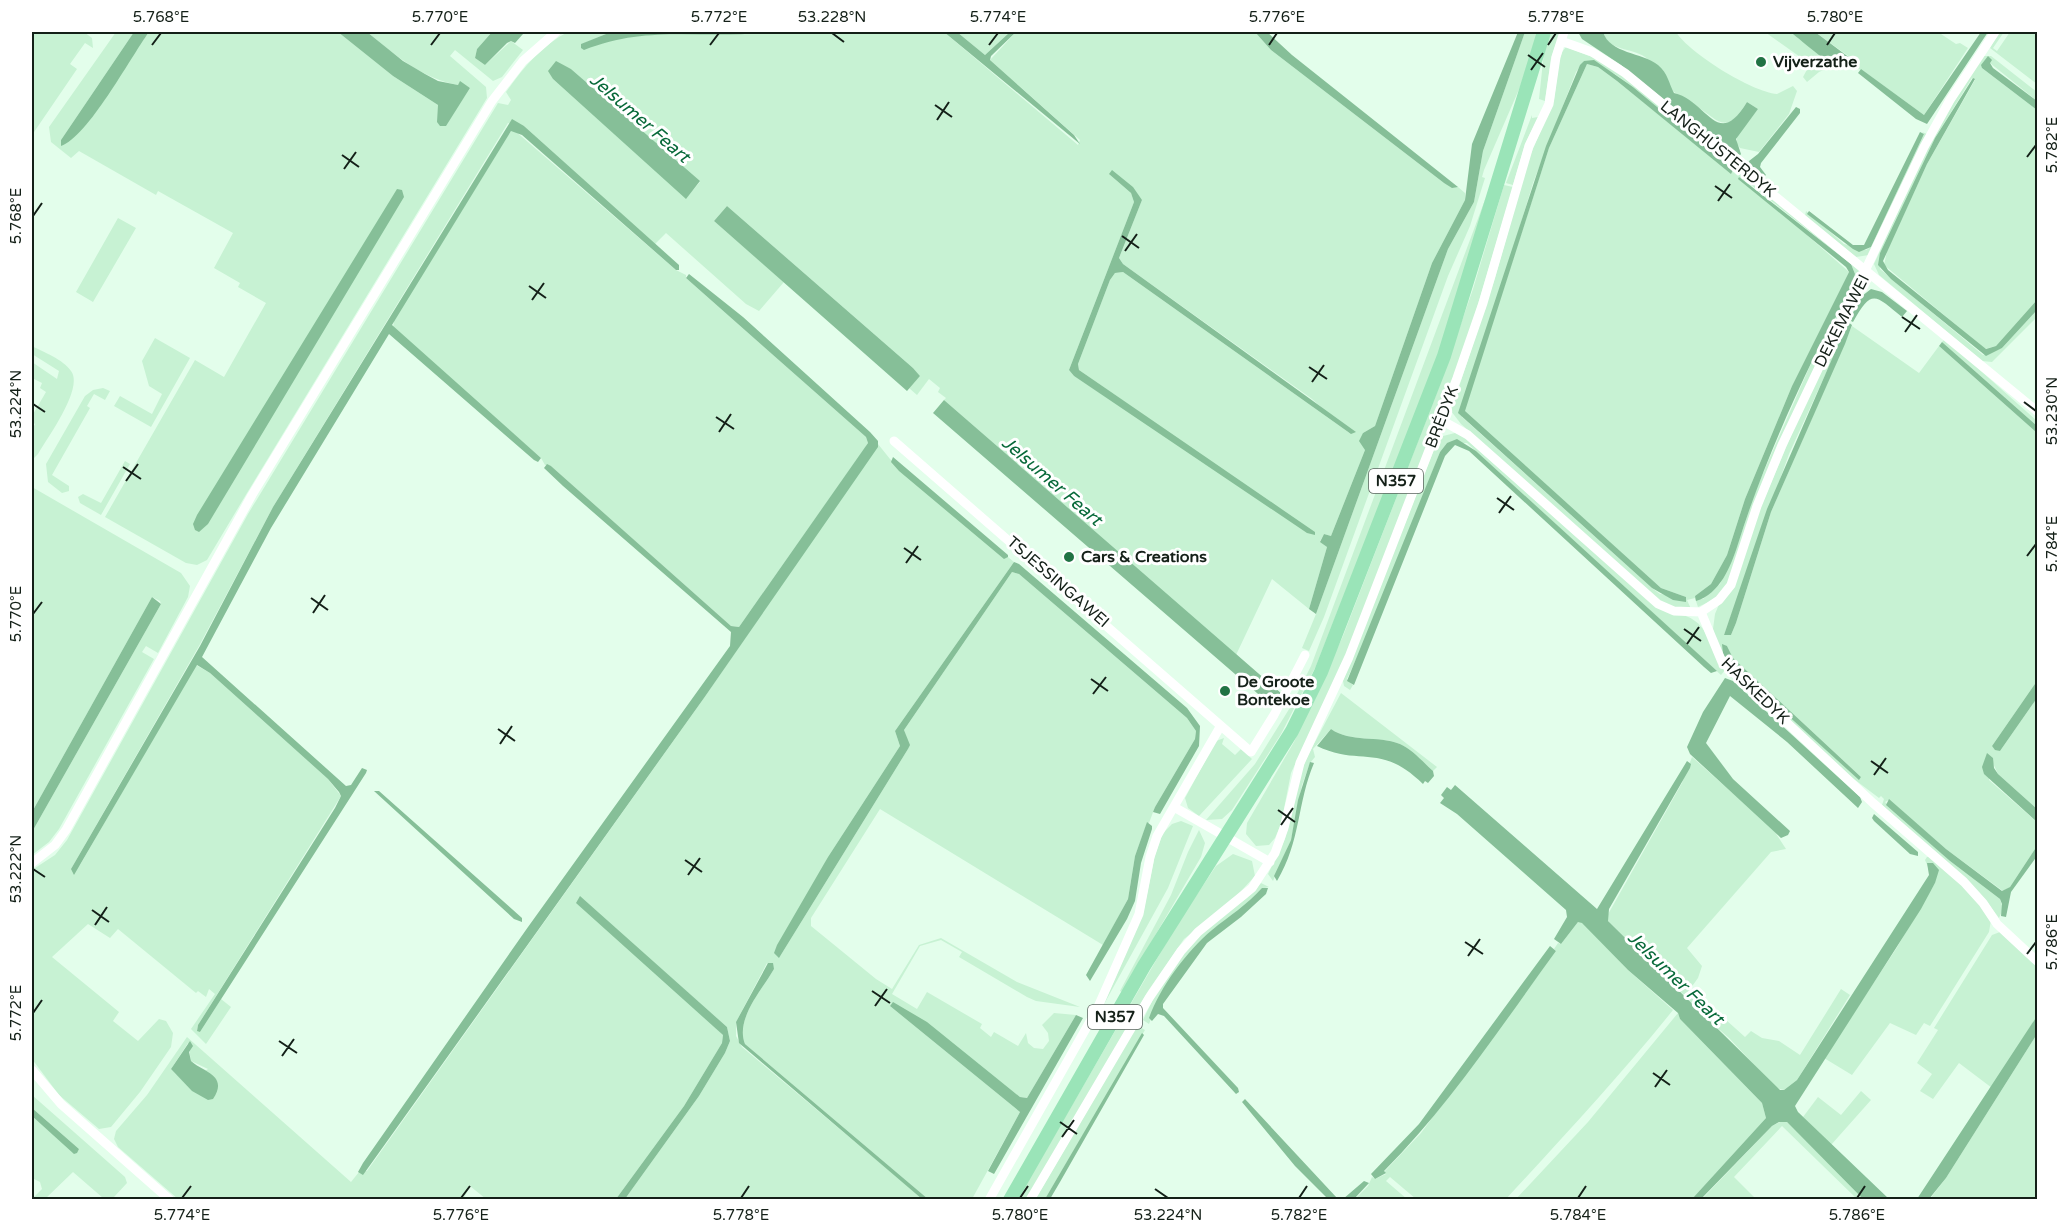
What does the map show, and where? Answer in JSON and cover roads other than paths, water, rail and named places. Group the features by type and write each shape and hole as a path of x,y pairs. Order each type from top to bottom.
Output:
{"main road":[{"name":"BRÉDYK","path":"1225,837 1292,731 1339,629 1444,356 1544,32"},
{"name":"N357","path":"1010,1200 1144,966 1225,837"}],"street":[{"path":"32,863 55,845 66,830 252,495 492,101 523,60 556,32"},
{"name":"DEKEMAWEI","path":"1701,612 1719,600 1731,585 1757,506 1782,445 1936,124 1995,32"},
{"name":"LANGHÚSTERDYK","path":"1563,36 1624,73 1867,270 2037,412"},
{"name":"BRÉDYK","path":"1030,1200 1149,998 1181,951 1198,932 1243,897 1270,862 1280,841 1299,763 1349,657 1442,420 1483,303 1529,146 1549,104 1563,36"},
{"path":"1442,420 1468,435 1658,604 1674,611 1701,612"},
{"name":"TSJESSINGAWEI","path":"894,441 1152,663 1220,727 1251,752 1279,707 1305,655"},
{"name":"HASKEDYK","path":"1701,612 1722,662 1874,803 1964,882 1983,903 1997,924 2037,962"},
{"path":"989,1200 1103,997 1139,914 1153,847 1220,727"},
{"path":"1174,807 1270,862"},
{"path":"32,1070 60,1104 170,1200"}],"place":[{"name":"Vijverzathe","path":"1761,62"},
{"name":"Cars & Creations","path":"1069,557"},
{"name":"De Groote Bontekoe","path":"1225,691"}],"water label":[{"name":"Jelsumer Feart","path":"640,118"},
{"name":"Jelsumer Feart","path":"1052,481"},
{"name":"Jelsumer Feart","path":"1676,978"}]}
